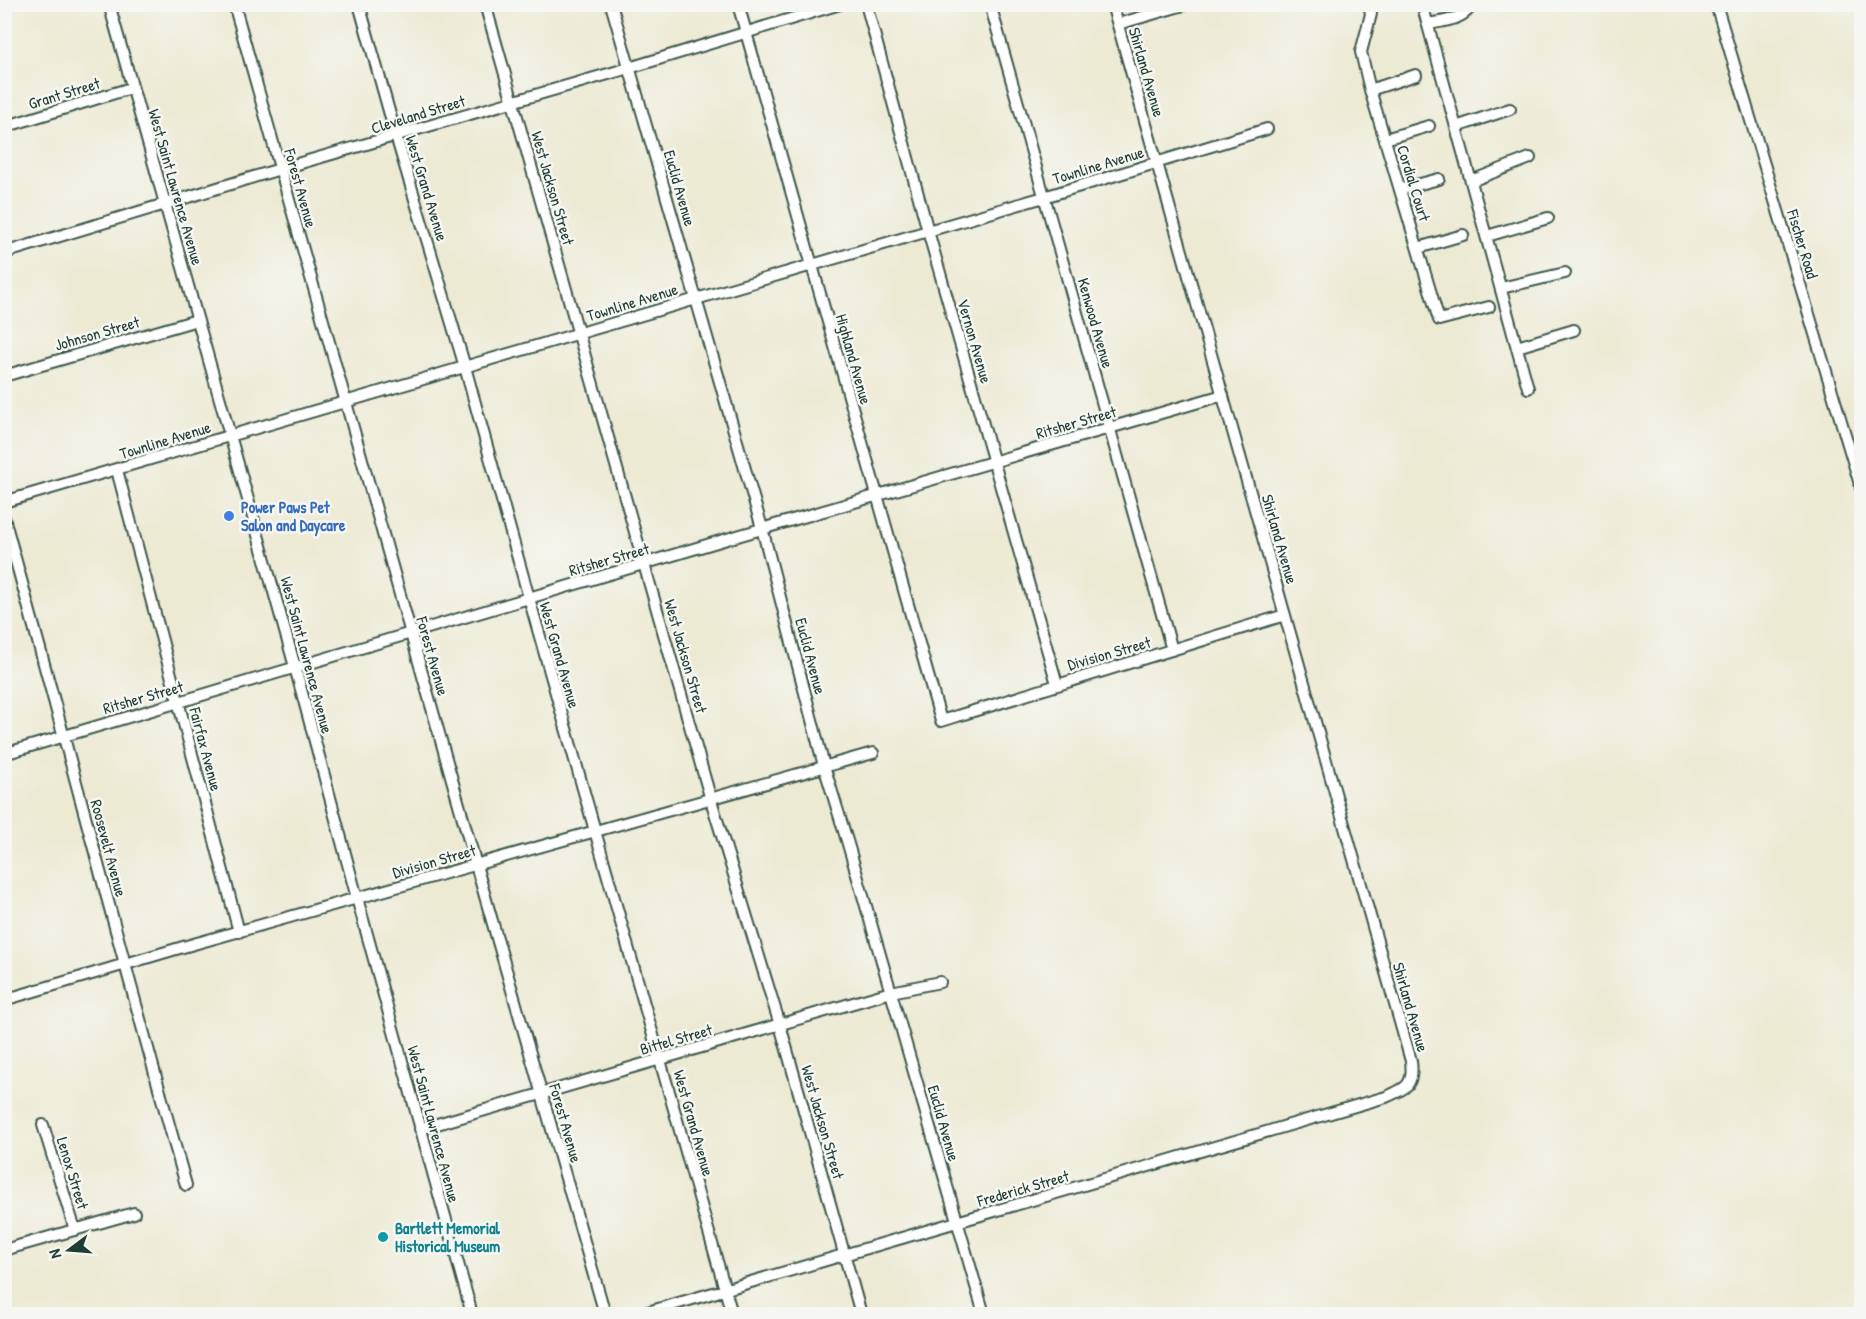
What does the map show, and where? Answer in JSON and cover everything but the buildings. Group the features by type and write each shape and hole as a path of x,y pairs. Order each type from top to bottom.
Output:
{"street":[{"name":"West Saint Lawrence Avenue","path":"109,4 295,667 472,1314"},
{"name":"Forest Avenue","path":"234,4 605,1314"},
{"name":"West Grand Avenue","path":"359,4 465,367 732,1314"},
{"name":"West Jackson Street","path":"485,4 711,800 780,1025 861,1314"},
{"name":"Euclid Avenue","path":"611,4 762,528 824,766 984,1314"},
{"name":"Highland Avenue","path":"738,4 941,721"},
{"name":"Cleveland Street","path":"4,253 840,4"},
{"name":"Vernon Avenue","path":"866,4 1057,684"},
{"name":"Kenwood Avenue","path":"990,4 1172,650"},
{"name":"Shirland Avenue","path":"1113,4 1411,1061 1410,1083"},
{"path":"1118,24 1187,4"},
{"name":"Cordial Court","path":"1369,4 1371,14 1361,52 1370,90 1440,320 1489,307"},
{"path":"1422,4 1528,388"},
{"name":"Fischer Road","path":"1716,4 1862,491"},
{"path":"1428,24 1462,16 1472,6"},
{"path":"1370,90 1416,75"},
{"name":"Grant Street","path":"4,127 131,88"},
{"path":"1456,127 1510,109"},
{"path":"1385,139 1429,126"},
{"name":"Townline Avenue","path":"4,502 1044,197 1267,129"},
{"path":"1471,181 1530,158"},
{"path":"1401,189 1439,179"},
{"path":"1487,236 1548,218"},
{"path":"1418,248 1463,236"},
{"path":"1501,288 1565,273"},
{"name":"Johnson Street","path":"4,376 197,320"},
{"path":"1517,347 1574,330"},
{"name":"Ritsher Street","path":"4,754 762,528 1223,395"},
{"name":"Fairfax Avenue","path":"117,470 239,932"},
{"name":"Roosevelt Avenue","path":"4,518 124,965 186,1185"},
{"name":"Division Street","path":"941,721 1285,615"},
{"name":"Division Street","path":"5,997 873,753"},
{"name":"Bittel Street","path":"420,1129 891,992 940,982"},
{"name":"Frederick Street","path":"641,1314 1386,1097 1404,1089 1410,1083"},
{"name":"Lenox Street","path":"43,1125 75,1230"},
{"path":"4,1250 134,1213"}],"place":[{"name":"Power Paws Pet Salon and Daycare","path":"229,516"},
{"name":"Bartlett Memorial Historical Museum","path":"383,1237"}]}
